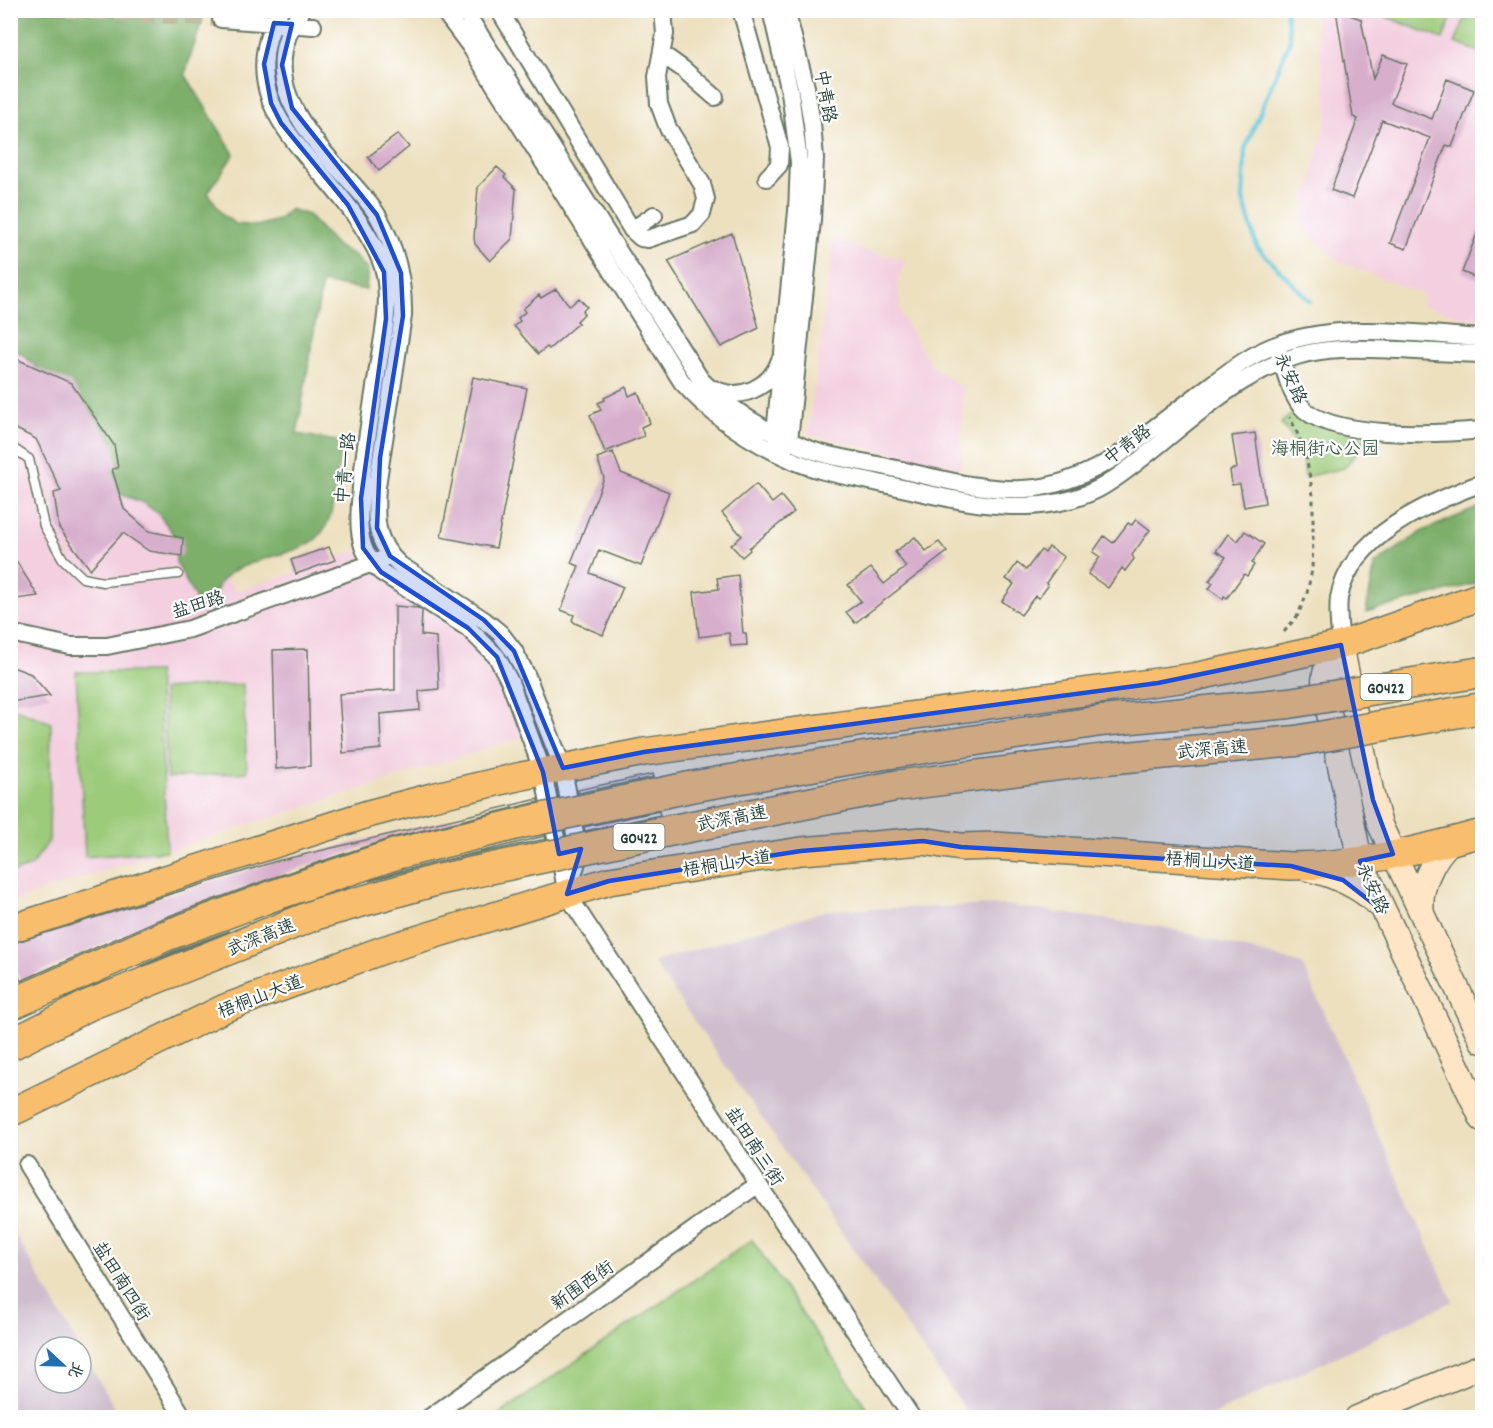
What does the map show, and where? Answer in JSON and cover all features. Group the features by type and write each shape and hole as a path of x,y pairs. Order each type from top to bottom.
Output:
{"highway":[{"name":"武深高速","path":"10,1005 165,936 275,895 396,854 526,822 690,787 852,759 1101,721 1289,703 1482,672"},
{"name":"武深高速","path":"10,1045 89,1005 317,914 437,880 896,786 1106,759 1296,741 1482,708"}],"main road":[{"path":"10,929 379,811 553,770 644,752 1158,683 1341,645 1482,596"},
{"name":"永安路","path":"1341,645 1374,806 1393,854 1482,1041"},
{"name":"永安路","path":"1341,645 1326,667 1324,690 1360,860 1482,1119"},
{"name":"梧桐山大道","path":"10,1113 225,1008 383,950 609,881 801,851 923,841 962,847 996,846 1291,866 1326,865 1393,854 1482,832"},
{"path":"1422,915 1421,898 1426,880 1440,854 1452,841"},
{"path":"1291,866 1343,880 1369,896 1384,912"},
{"path":"1357,1418 1482,1366"}],"street":[{"path":"443,10 538,140 701,380 726,403 782,437"},
{"path":"464,10 538,140 682,382 715,415 780,455"},
{"path":"499,10 632,230 641,238 656,237 693,224 699,218 705,205 702,184 668,129 661,112 657,86 665,34 663,10"},
{"path":"741,10 780,147 779,165 767,178"},
{"name":"中青路","path":"771,10 793,104 799,162 797,211 783,351 782,437"},
{"name":"中青路","path":"786,10 806,87 813,124 815,158 812,220 780,455 795,462 829,471 975,503 1021,505 1052,502 1083,495 1108,483 1227,393 1282,361 1309,353 1343,349 1482,354"},
{"name":"中青一路","path":"277,17 267,43 264,64 264,84 271,103 280,123 348,204 377,250 388,296 365,451 359,517 363,548 373,564 392,580 468,628 497,657 553,770"},
{"path":"221,19 297,17 314,26"},
{"name":"中青一路","path":"297,17 285,44 282,65 285,88 292,108 304,127 377,215 392,244 401,273 404,294 403,316 380,458 375,514 380,539 390,556 412,575 484,620 500,633 514,651 526,674 553,770"},
{"path":"662,54 715,97"},
{"path":"538,140 565,120"},
{"path":"632,230 654,215"},
{"name":"中青路","path":"782,437 830,455 960,482 1010,489 1050,485 1079,476 1116,457 1236,367 1276,345 1303,337 1340,332 1482,338"},
{"name":"永安路","path":"1276,345 1292,390 1300,405 1325,423 1377,431 1462,432 1482,430"},
{"path":"701,380 713,389 726,394 748,392 770,376 778,365 783,351"},
{"name":"永安路","path":"1341,645 1338,618 1340,596 1346,577 1363,551 1377,537 1417,513 1482,483"},
{"name":"盐田路","path":"10,633 70,645 107,646 190,630 390,556"},
{"path":"553,770 579,856 567,894"},
{"name":"盐田南三街","path":"567,894 912,1418"},
{"name":"盐田南四街","path":"27,1165 184,1418"},
{"name":"新围西街","path":"429,1418 757,1185"}],"lane":[{"path":"10,446 29,459 44,526 63,559 82,578 103,582 178,573"}],"path":[{"path":"1284,632 1298,615 1307,593 1312,570 1313,538 1313,495 1305,451 1287,410"}],"highlighted area":[{"path":"274,23 292,24 282,65 292,108 377,215 401,273 403,316 380,458 377,528 390,556 484,620 514,651 563,768 644,752 1158,683 1341,645 1373,800 1393,854 1360,861 1384,912 1343,880 1291,866 961,847 923,841 801,851 609,881 567,894 581,849 559,854 543,772 497,657 468,628 381,572 363,548 361,498 386,319 384,272 348,205 281,123 271,103 264,64"}],"shaded area":[{"path":"1314,11 1482,11 1482,318 1466,318 1422,305 1424,295 1340,262 1300,224 1328,112"},
{"path":"834,236 859,249 906,260 897,282 901,314 931,365 963,389 961,469 808,434"},
{"path":"11,335 180,522 237,591 326,563 355,551 392,583 508,666 529,735 57,886 11,903"},
{"path":"1003,905 1163,927 1302,964 1453,1301 1209,1417 970,1417 653,962 828,910"},
{"path":"11,1227 72,1335 33,1335 33,1395 93,1395 93,1371 120,1417 11,1417"}],"green space":[{"path":"1386,10 1454,11 1443,39 1384,16"},
{"path":"10,11 205,11 185,74 234,154 208,193 223,215 236,224 256,226 278,220 290,209 308,215 338,247 353,254 368,270 366,290 322,283 297,434 343,442 332,511 327,524 319,536 308,544 239,568 225,577 217,589 216,606 208,609 199,606 176,562 172,532 157,512 143,503 112,491 44,374 22,354 11,349"},
{"path":"1467,13 1482,19 1482,53 1455,43"},
{"name":"海桐街心公园","path":"1300,407 1367,440 1344,468 1305,477 1303,460 1298,448 1281,423"},
{"path":"1482,506 1482,582 1366,612 1375,564 1423,531"},
{"path":"76,672 158,672 167,851 85,857"},
{"path":"243,684 247,772 167,778 163,689"},
{"path":"11,707 51,723 49,841 31,866 11,873"},
{"path":"752,1240 873,1417 495,1417"}],"building":[{"path":"1336,10 1361,19 1373,79 1383,55 1407,64 1391,103 1432,119 1447,79 1474,90 1452,147 1446,145 1406,249 1390,243 1430,138 1382,120 1352,198 1331,190 1358,119 1353,117"},
{"path":"398,134 409,147 379,171 368,157"},
{"path":"497,167 516,189 512,239 490,261 475,244 474,238 478,187"},
{"path":"1482,221 1482,270 1479,279 1462,272"},
{"path":"732,233 759,328 721,347 668,261"},
{"path":"556,289 570,306 579,298 587,307 577,321 579,323 549,349 547,347 538,354 514,326 525,312 523,309 539,295 541,298"},
{"path":"10,356 71,383 114,445 118,468 112,469 124,509 149,531 183,538 182,556 149,551 123,533 90,569 59,528 54,493 61,491 36,439 10,426"},
{"path":"473,377 527,388 496,548 441,537"},
{"path":"626,387 629,396 638,392 650,423 641,427 644,436 605,452 590,415 601,410 598,403 605,400 604,398"},
{"path":"1255,433 1265,503 1244,507 1240,484 1232,485 1230,470 1237,468 1232,436"},
{"path":"613,452 621,473 669,492 641,566 599,550 590,573 623,587 603,635 575,623 572,620 574,615 561,610 579,566 571,563 604,478 597,458"},
{"path":"756,484 772,503 781,496 794,512 749,548 750,550 742,557 731,545 742,536 722,513"},
{"path":"1136,519 1150,530 1132,555 1134,559 1125,571 1122,568 1108,588 1088,574 1100,557 1093,552 1104,536 1113,543 1128,523 1132,525"},
{"path":"1245,531 1264,544 1247,576 1244,574 1227,598 1224,596 1223,599 1209,589 1213,583 1209,581 1226,557 1216,551 1228,534 1238,541"},
{"path":"915,537 926,551 939,542 947,552 855,623 846,612 861,601 848,585 871,568 884,584 906,567 895,552"},
{"path":"329,547 335,560 296,574 291,560"},
{"path":"1049,547 1064,557 1046,583 1048,586 1039,598 1035,596 1021,615 1002,601 1014,584 1006,579 1017,563 1026,570 1041,550 1045,553"},
{"path":"10,551 38,596 10,600"},
{"path":"738,575 743,633 746,633 747,645 731,646 729,633 699,637 694,592 719,589 717,578"},
{"path":"395,606 418,608 422,611 421,635 436,637 439,689 419,691 420,710 380,714 381,749 343,753 339,694 395,690"},
{"path":"308,649 310,766 276,769 273,650"},
{"path":"10,666 31,674 50,696 10,702"},
{"path":"653,774 654,777 578,793 578,790"},
{"path":"538,799 538,802 391,838 269,879 158,920 21,981 10,959 10,944 277,861"},
{"path":"659,811 660,815 585,831 584,827"},
{"path":"545,836 546,839 440,861"},
{"path":"427,865 369,881 401,871"},
{"path":"229,931 139,967 172,952"}],"waterway":[{"path":"1286,10 1290,40 1245,149 1243,199 1257,247 1310,301"}],"tunnel":[{"path":"67,10 221,19"}]}
